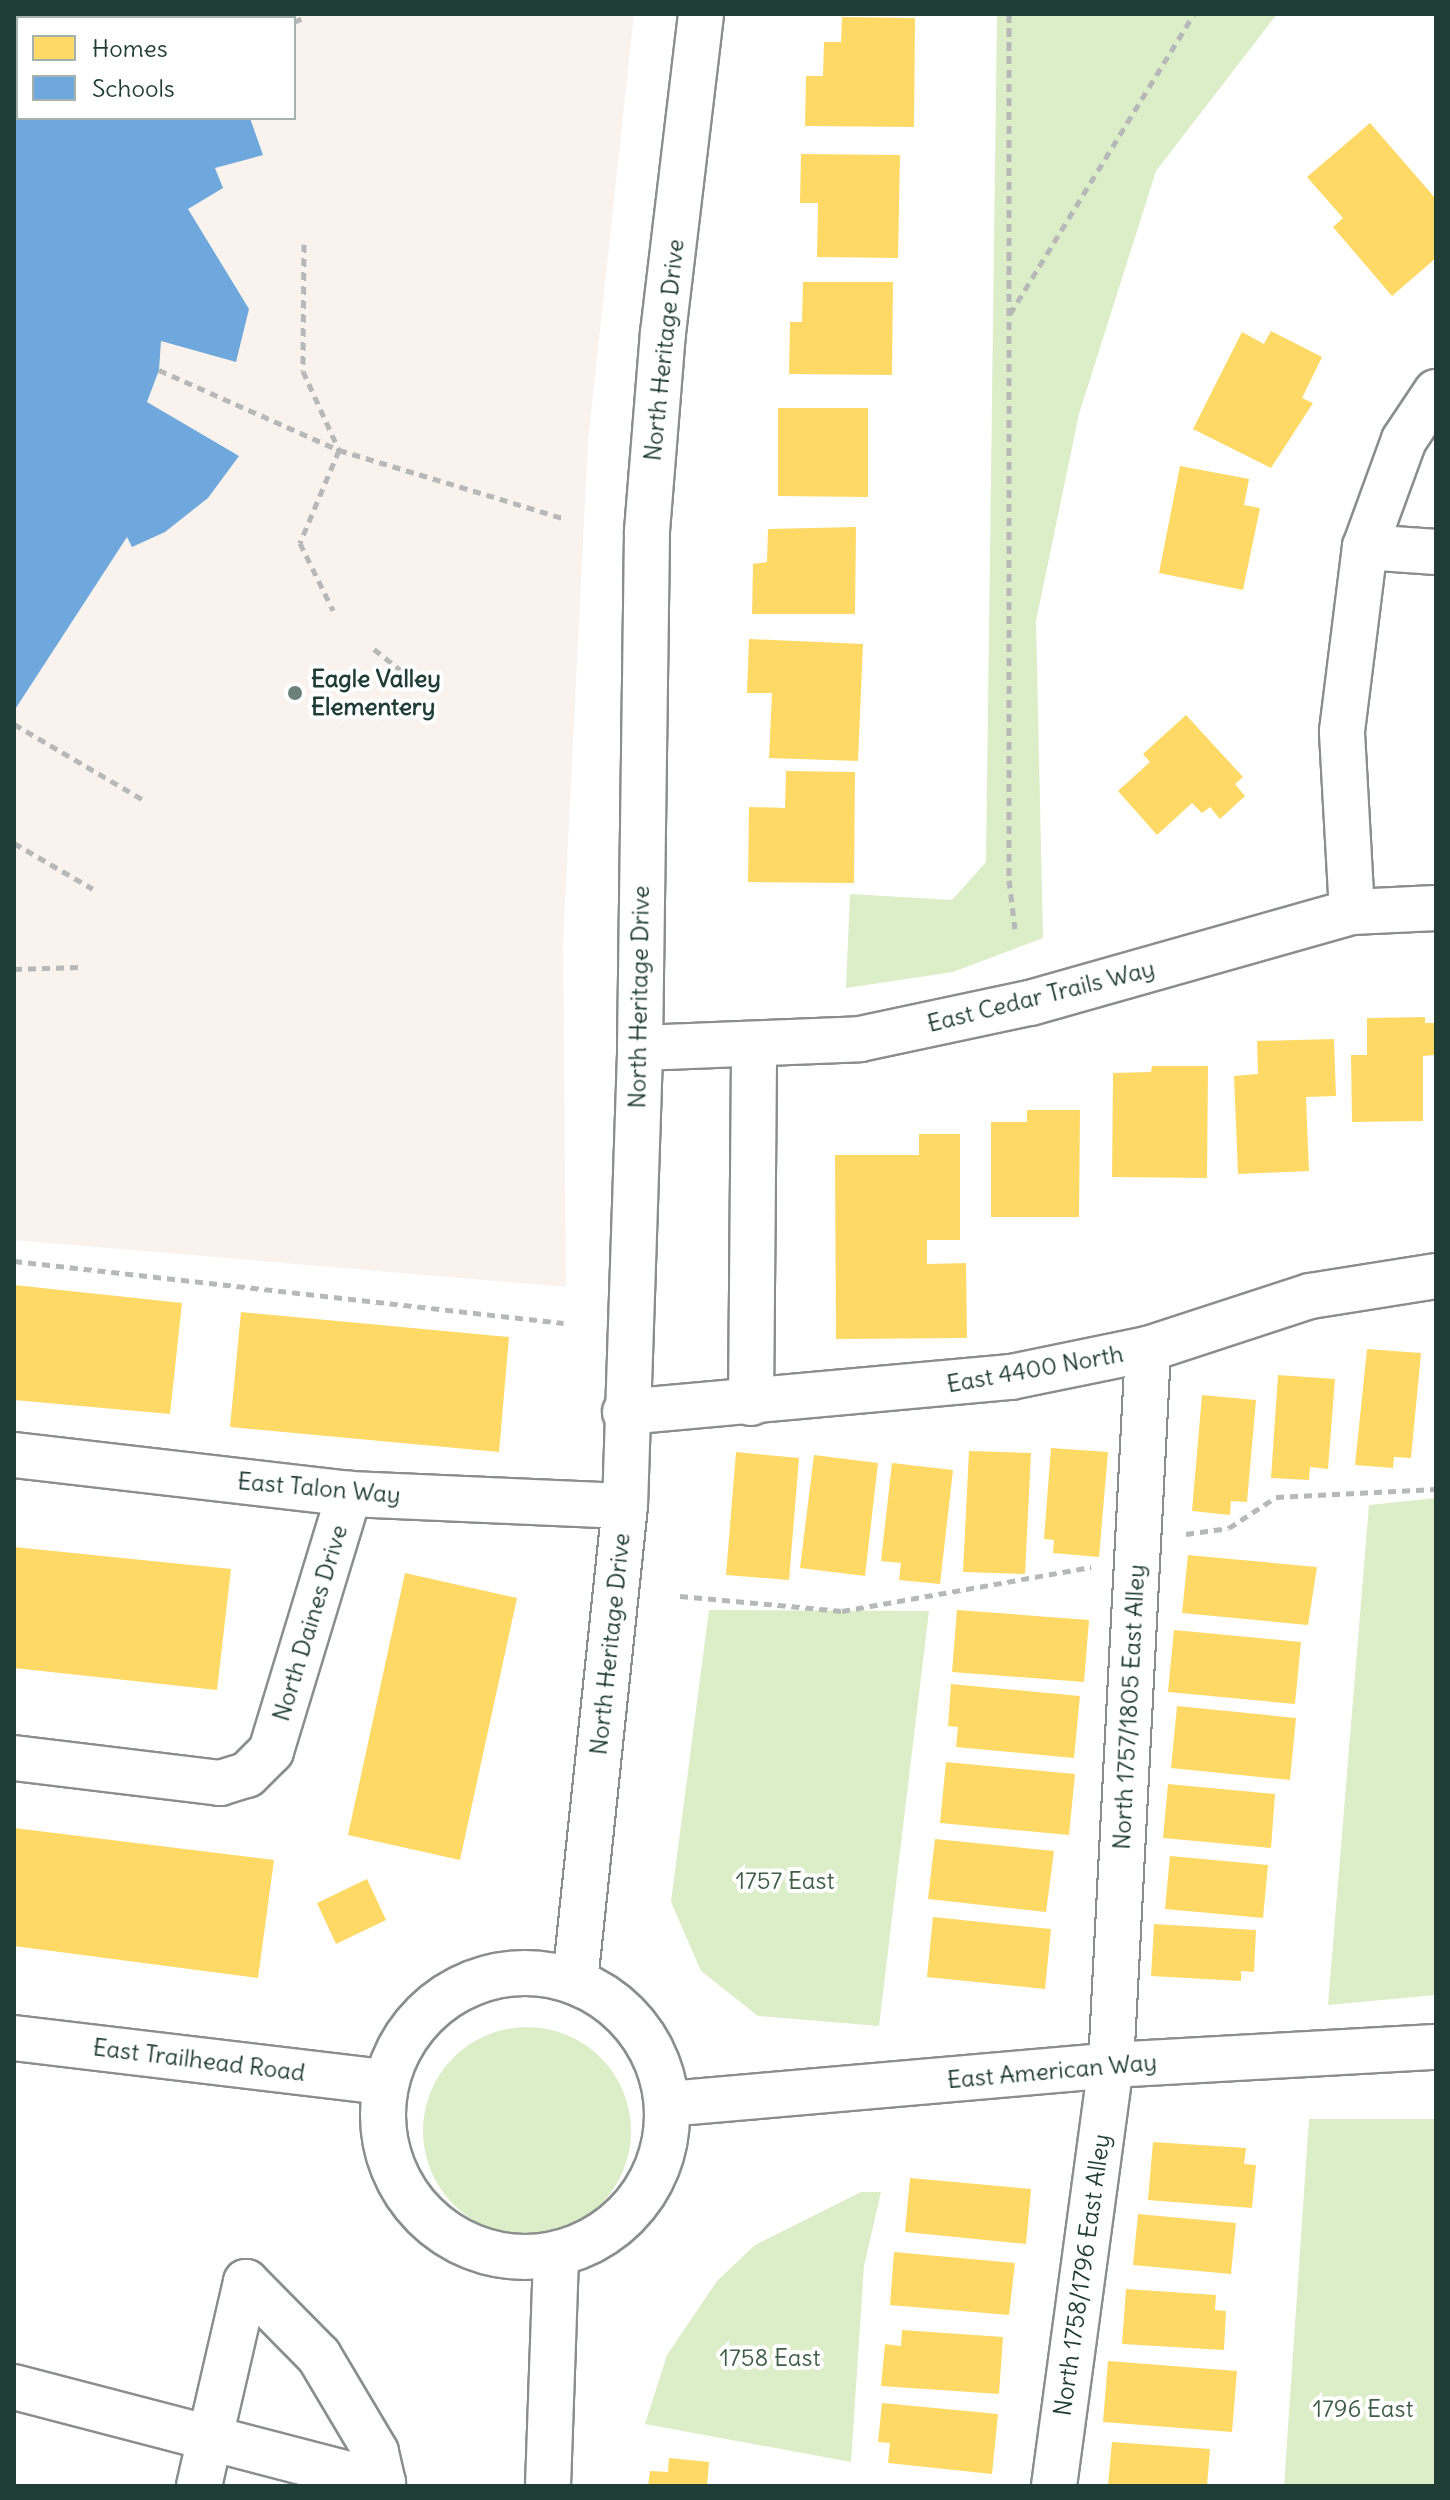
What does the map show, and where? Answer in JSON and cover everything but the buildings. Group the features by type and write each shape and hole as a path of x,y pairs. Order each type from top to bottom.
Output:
{"street":[{"name":"North Heritage Drive","path":"575,1981 625,1506 625,1412 640,1048 647,531 663,333 701,14"},
{"path":"1352,912 1342,731 1365,547 1404,440 1436,392"},
{"path":"1365,547 1436,552"},
{"name":"East Cedar Trails Way","path":"640,1048 860,1039 1030,1003 1352,912 1436,908"},
{"path":"751,1403 754,1044"},
{"name":"East 4400 North","path":"625,1412 751,1403 1011,1377 1148,1349 1310,1296 1436,1276"},
{"name":"North 1757/1805 East Alley","path":"1111,2065 1148,1349"},
{"name":"East Talon Way","path":"14,1455 349,1494 625,1506"},
{"name":"North Daines Drive","path":"14,1758 220,1783 247,1775 271,1751 349,1494"},
{"path":"537,1973 575,1981 611,2001 642,2034 659,2065 668,2104 665,2144 635,2206 590,2242 556,2254 486,2253 447,2235 414,2206 393,2173 381,2131 385,2082 402,2040 426,2011 476,1980 537,1973"},
{"name":"East Trailhead Road","path":"14,2038 385,2082"},
{"name":"East American Way","path":"668,2104 1111,2065 1436,2047"},
{"name":"North 1758/1796 East Alley","path":"1054,2486 1111,2065"},
{"path":"548,2486 556,2254"},
{"path":"14,2387 210,2438 383,2483 376,2452 319,2356 246,2282 210,2438 199,2486"}],"path":[{"path":"1009,14 1009,880 1015,929"},
{"path":"1009,315 1194,14"},
{"path":"296,21 306,17"},
{"path":"304,244 303,371 339,450 300,543 333,610"},
{"path":"159,370 339,450 563,518"},
{"path":"374,649 418,684"},
{"path":"14,724 145,801"},
{"path":"14,843 93,889"},
{"path":"14,969 79,967"},
{"path":"14,1261 564,1323"},
{"path":"1169,1537 1229,1528 1276,1497 1436,1489"},
{"path":"680,1596 842,1611 1099,1566"}],"shaded area":[{"name":"Eagle Valley Elementery","path":"14,14 634,14 588,442 563,943 566,1287 14,1240"}],"green space":[{"path":"997,14 1277,14 1156,171 1079,414 1036,621 1043,938 953,972 846,988 850,894 952,900 986,862"},
{"path":"1436,1498 1436,1995 1328,2005 1369,1505"},
{"name":"1757 East","path":"709,1610 929,1611 879,2026 758,2016 701,1971 671,1902"},
{"path":"527,2027 567,2035 601,2057 623,2091 631,2131 623,2171 601,2205 567,2227 527,2235 487,2227 453,2205 431,2171 423,2131 431,2091 453,2057 487,2035"},
{"name":"1796 East","path":"1309,2119 1436,2119 1436,2486 1284,2486"},
{"name":"1758 East","path":"861,2192 881,2192 864,2266 851,2462 645,2424 667,2355 717,2281 755,2245"}],"place":[{"name":"Eagle Valley Elementery","path":"295,693"}]}
